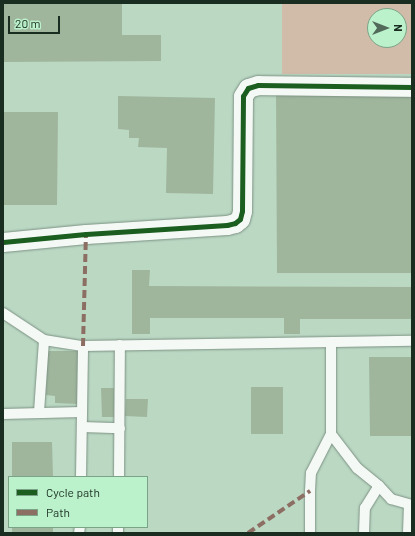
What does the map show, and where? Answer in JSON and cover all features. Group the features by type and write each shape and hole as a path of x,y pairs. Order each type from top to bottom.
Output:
{"street":[{"path":"3,242 86,234 227,225 235,223 240,219 242,211 243,96 248,88 258,85 412,87"}],"lane":[{"path":"3,313 44,340 83,346 412,342"},
{"path":"39,412 44,340"},
{"path":"310,533 311,474 331,434 331,343"},
{"path":"119,476 120,345"},
{"path":"81,476 83,346"},
{"path":"3,414 82,412"},
{"path":"82,427 120,428"},
{"path":"331,434 357,468 392,499 410,505 408,533"},
{"path":"364,533 365,508 379,486"}],"shaded area":[{"path":"282,3 412,3 412,74 282,74"}],"building":[{"path":"3,3 122,3 122,35 161,35 161,61 3,62"},
{"path":"276,89 412,89 412,273 277,273"},
{"path":"118,96 215,98 213,194 166,193 167,148 138,147 139,138 129,138 129,130 118,129"},
{"path":"3,112 58,112 57,205 3,205"},
{"path":"132,270 150,270 149,286 412,287 412,319 300,319 300,334 284,334 284,318 150,318 150,334 132,334"},
{"path":"47,351 79,351 78,404 55,403 55,396 46,395"},
{"path":"369,357 412,357 412,436 370,436"},
{"path":"251,387 283,387 283,434 251,434"},
{"path":"101,388 114,388 114,417 102,417"},
{"path":"126,399 148,399 147,417 125,416"},
{"path":"12,442 52,442 53,476 12,476"},
{"path":"12,528 53,528 53,533 12,533"}],"marked path":[{"path":"83,346 86,234"},
{"path":"248,533 310,491"}],"cycle path":[{"path":"3,242 86,234 227,225 235,223 240,219 242,211 243,96 248,88 258,85 412,87"}]}
